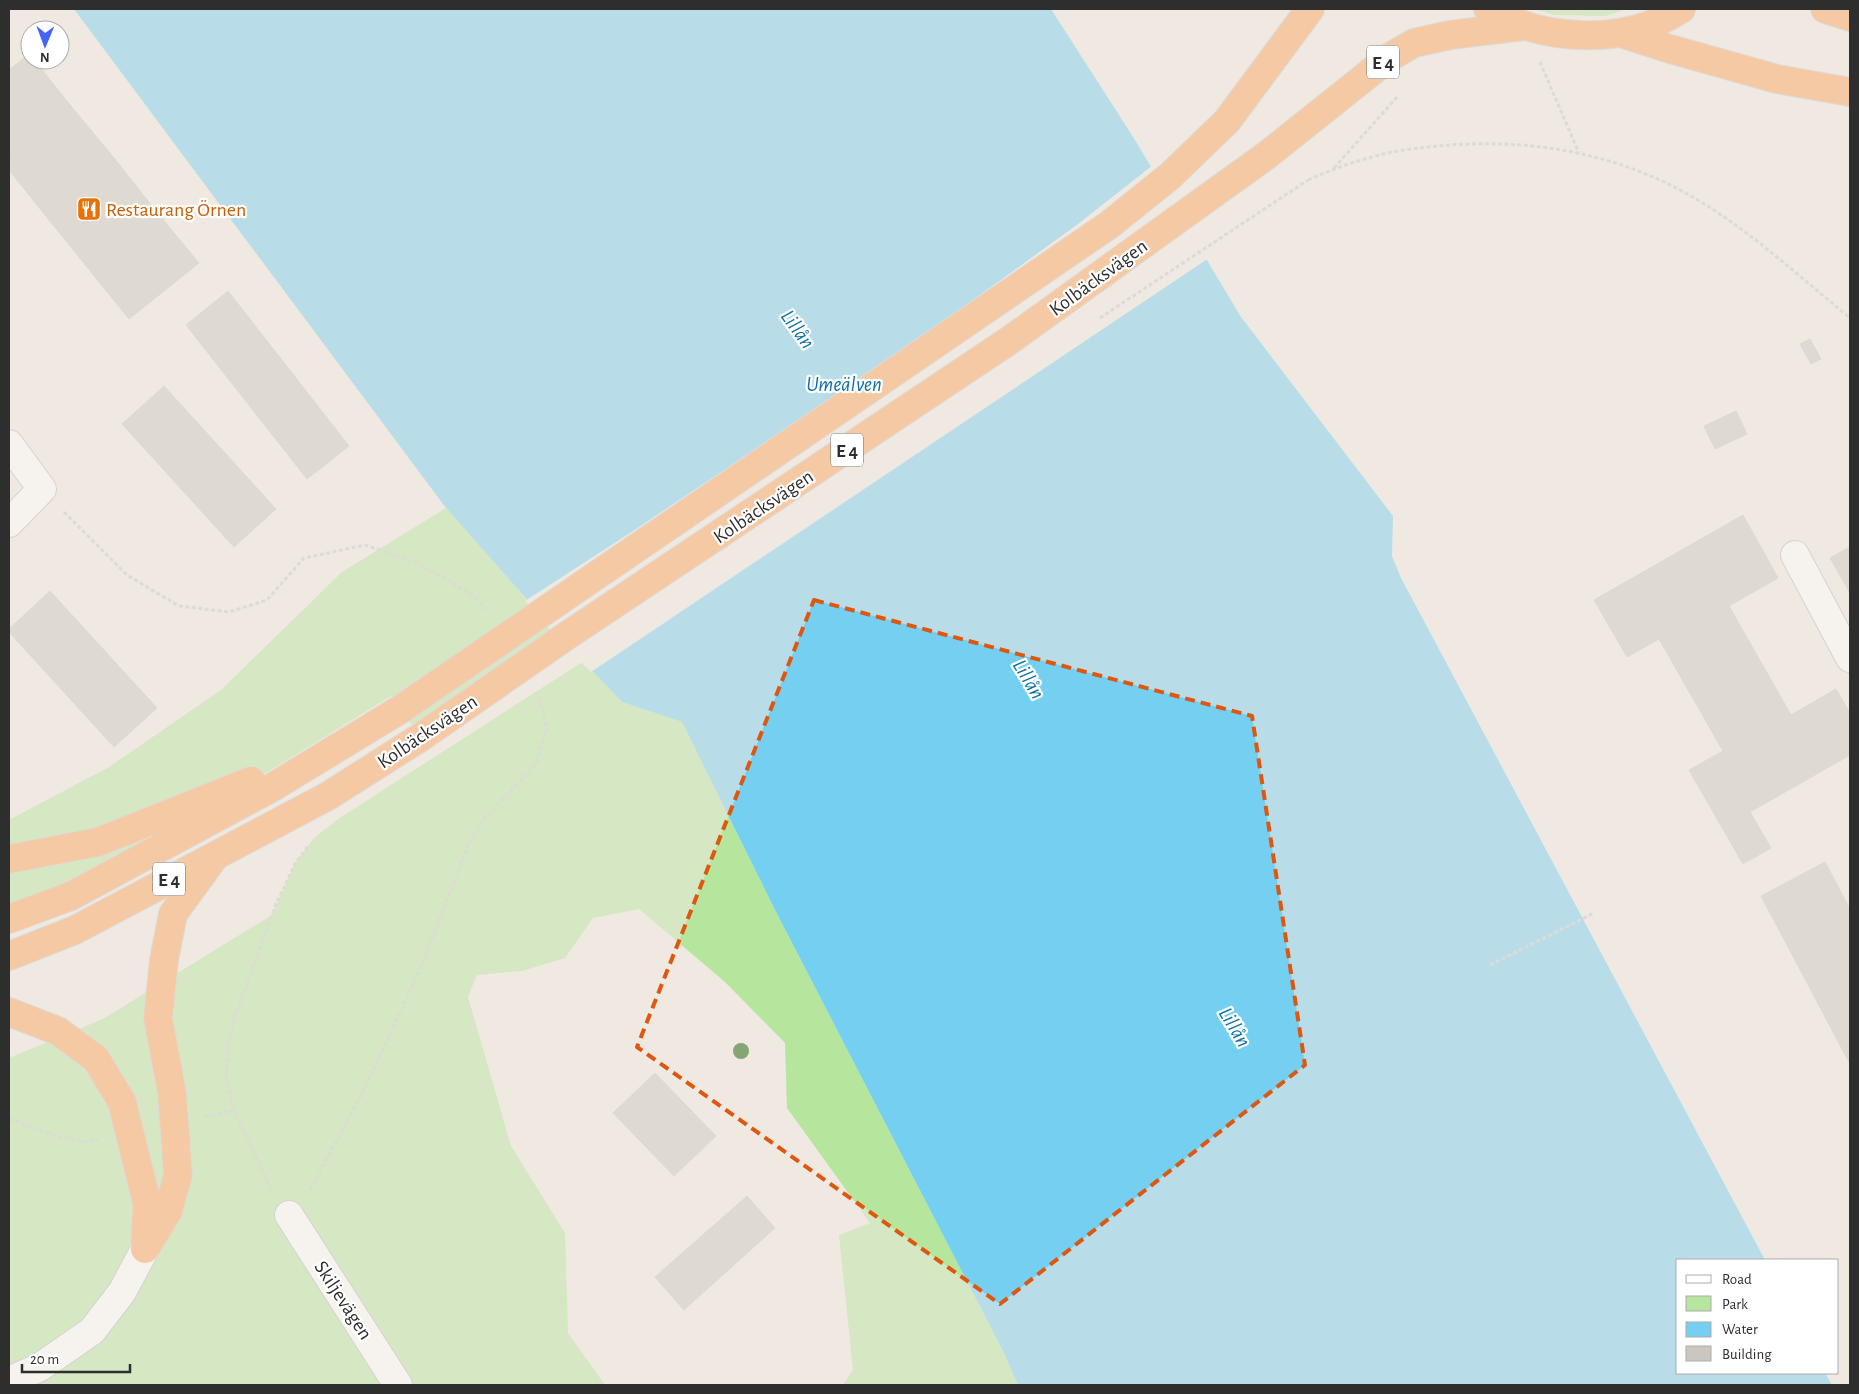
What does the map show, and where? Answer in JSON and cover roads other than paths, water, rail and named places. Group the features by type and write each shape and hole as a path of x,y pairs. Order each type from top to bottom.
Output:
{"highway":[{"name":"Kolbäcksvägen","path":"9,919 71,896 273,787 401,710 1109,225 1170,176 1227,121 1310,9"},
{"name":"E 4","path":"1488,9 1524,26 1570,36 1620,33 1659,20 1682,9"},
{"path":"1825,9 1850,17"},
{"name":"Kolbäcksvägen","path":"9,956 75,930 328,796 421,737 562,639 1010,340 1267,155 1390,57 1414,43 1450,35 1524,26"},
{"name":"E 4","path":"1620,33 1670,50 1777,79 1850,92"},
{"path":"9,859 98,842 341,746"},
{"path":"145,1249 168,1212 178,1175 172,1093 158,1018 164,960 173,914 216,854"},
{"path":"9,1012 58,1031 96,1059 122,1102 146,1203 145,1249"}],"street":[{"path":"9,444 42,489 9,523"},
{"path":"1795,555 1850,658"},
{"name":"Skiljevägen","path":"289,1215 398,1385"},
{"path":"9,1381 40,1367 92,1331 122,1292 145,1249"}],"water":[{"name":"Umeälven","path":"74,9 1051,9 1135,140 1241,317 1393,516 1392,556 1401,578 1764,1259 1676,1259 1676,1374 1826,1374 1832,1385 1018,1385 1003,1351 774,908 682,722 622,702 562,639 446,508"}],"place":[{"name":"Restaurang Örnen","path":"89,209"}],"water label":[{"name":"Lillån","path":"798,329"},
{"name":"Lillån","path":"1029,679"},
{"name":"Lillån","path":"1235,1027"}]}
